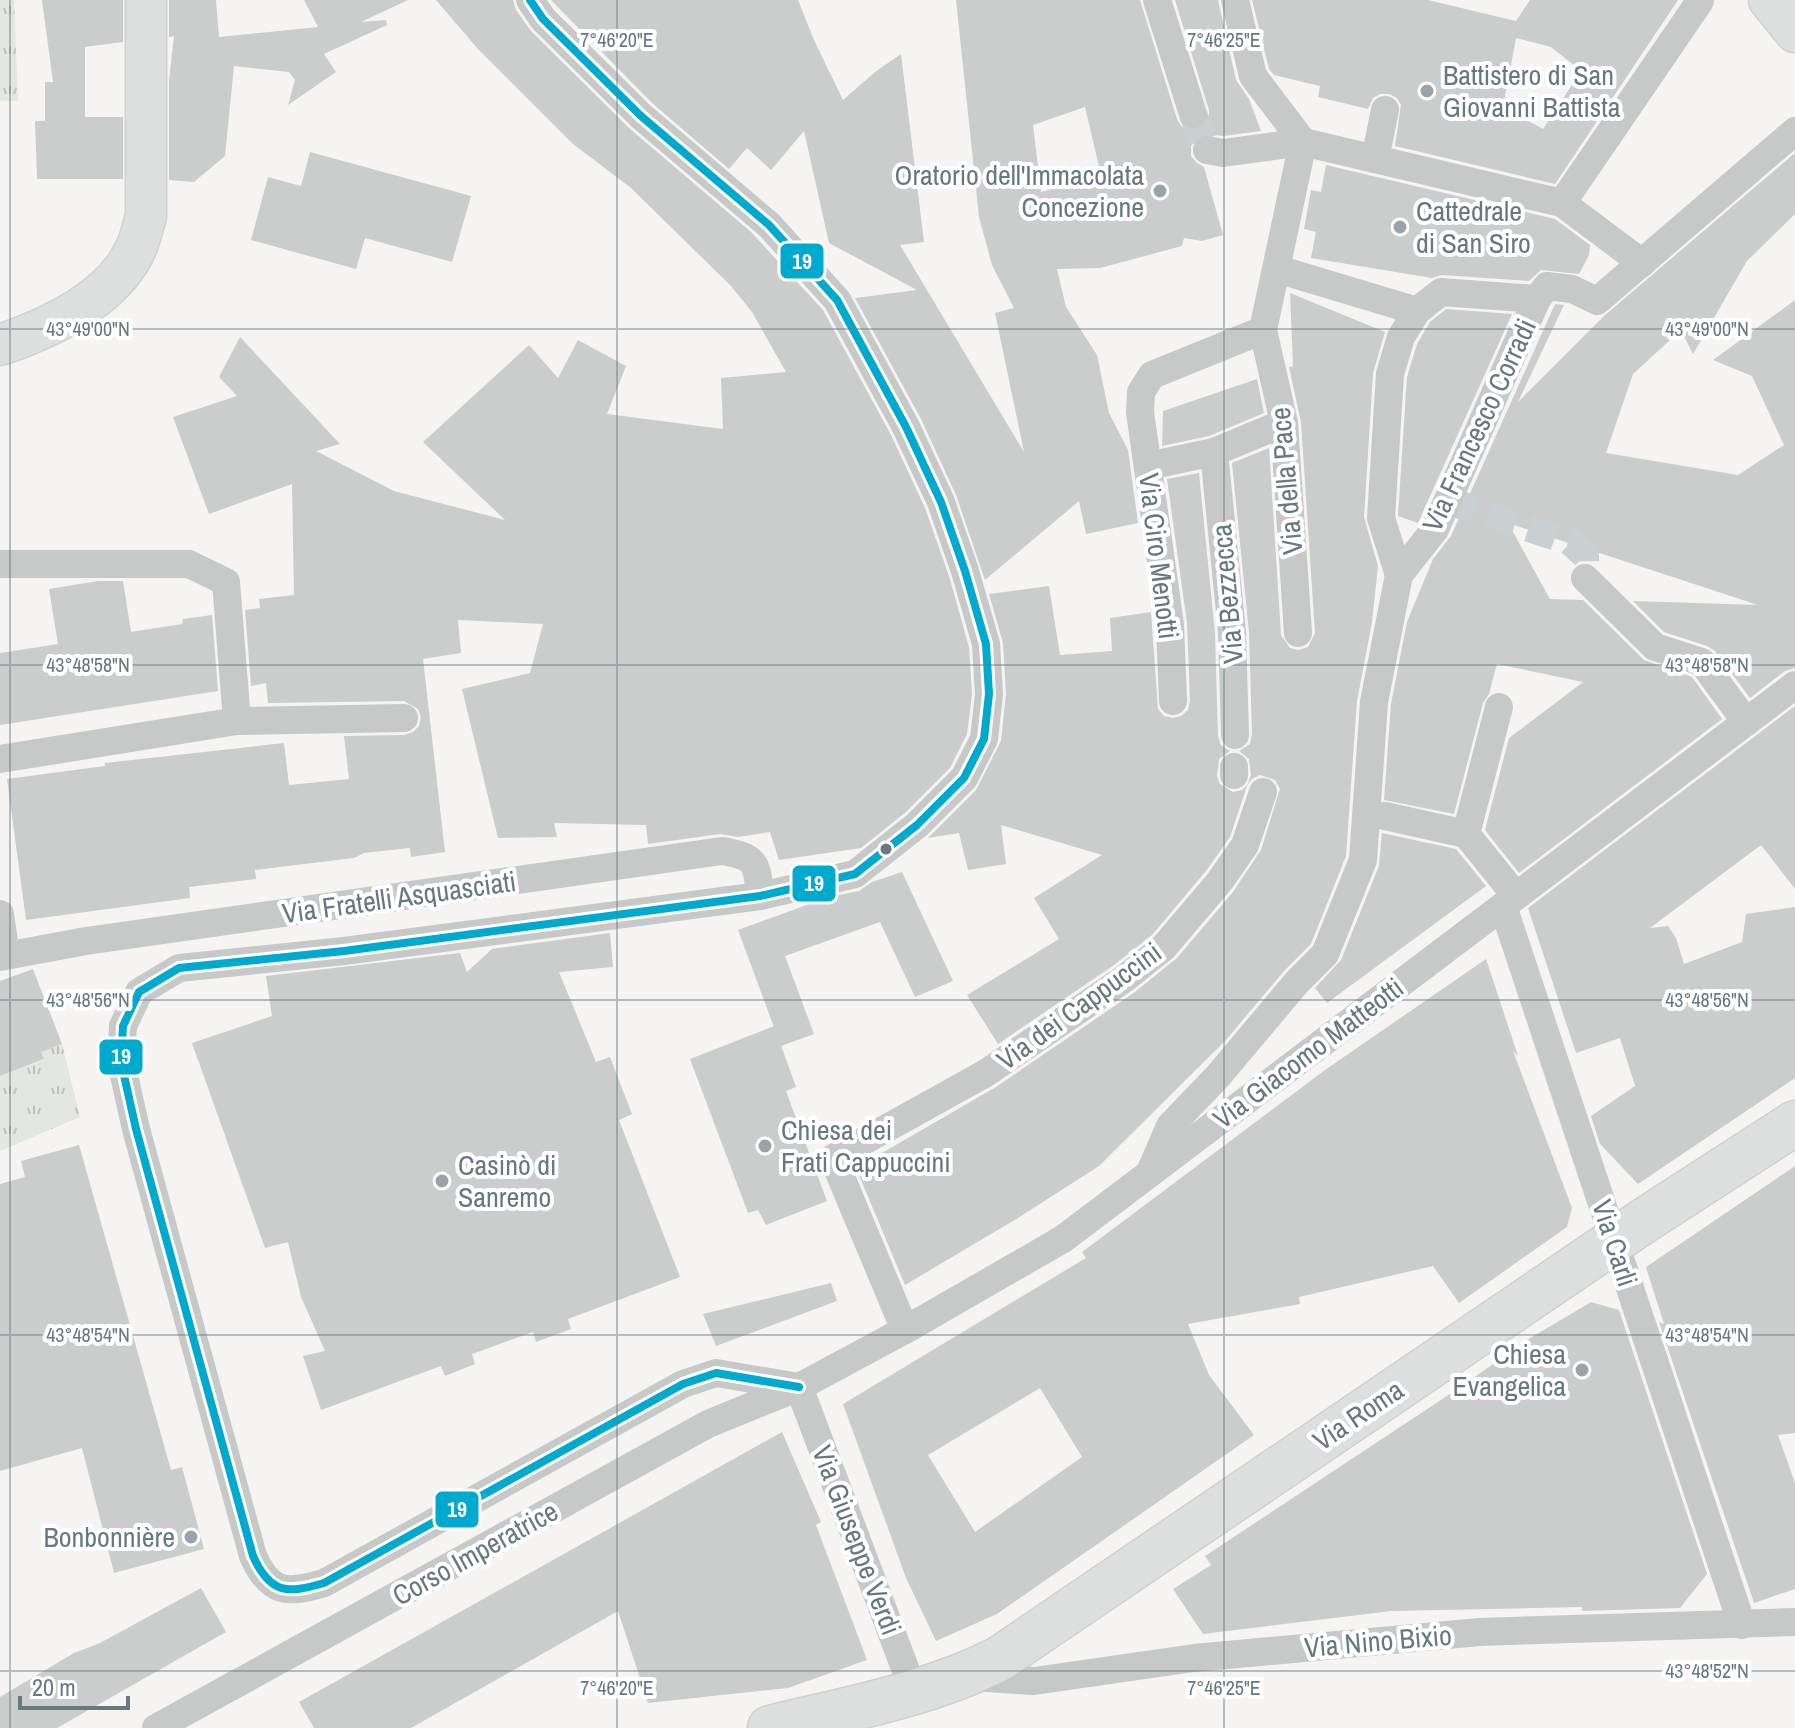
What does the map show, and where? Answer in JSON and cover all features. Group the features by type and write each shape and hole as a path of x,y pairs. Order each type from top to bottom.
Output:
{"main road":[{"path":"0,345 72,314 110,285 136,248 146,216 146,0"},
{"path":"1769,0 1795,32"},
{"name":"Via Roma","path":"770,1728 914,1692 964,1676 999,1659 1795,1123"}],"street":[{"path":"530,0 543,19 641,116 769,225 837,300 906,427 941,502 986,644 989,694 984,739 964,778 917,825 855,874 760,896 344,951 179,968 139,992 123,1026 121,1062 136,1129 253,1556 261,1574 277,1586 296,1591 324,1583 683,1384 716,1373 799,1387"},
{"path":"1157,0 1193,114"},
{"path":"1235,0 1253,76 1303,142 1263,330"},
{"path":"1562,203 1700,1"},
{"path":"1375,159 1385,110"},
{"path":"1207,150 1223,153 1303,142 1562,203 1642,263 1795,131"},
{"name":"Via Francesco Corradi","path":"1150,1173 1170,1126 1325,954 1363,860 1379,635 1399,575 1435,529 1537,299 1547,286 1572,289 1597,301 1642,263"},
{"path":"1277,269 1417,311"},
{"path":"1399,575 1381,518 1390,374 1401,337 1417,311 1441,292 1537,299"},
{"name":"Via Ciro Menotti","path":"1173,701 1170,625 1140,412 1141,392 1152,375 1263,330"},
{"name":"Via della Pace","path":"1263,330 1284,423 1298,633"},
{"path":"1148,466 1214,452 1284,423"},
{"name":"Via Bezzecca","path":"1214,452 1232,632 1235,735"},
{"path":"0,564 189,564 226,582 237,721"},
{"path":"1585,578 1655,647 1702,662 1746,722"},
{"name":"Via Giacomo Matteotti","path":"799,1387 1063,1239 1795,685"},
{"path":"1466,834 1499,707"},
{"path":"0,759 237,721 404,718"},
{"name":"Via dei Cappuccini","path":"905,1330 833,1158 986,1073 1124,979 1164,947 1220,881 1245,845 1263,792"},
{"path":"1368,812 1466,834 1510,901"},
{"name":"Via Fratelli Asquasciati","path":"0,914 3,956 86,941 722,851 746,855 758,867 760,896"},
{"name":"Via Carli","path":"1510,901 1616,1241 1742,1625"},
{"name":"Via Giuseppe Verdi","path":"799,1387 914,1692"},
{"name":"Corso Imperatrice","path":"156,1728 708,1424 799,1387"},
{"name":"Via Nino Bixio","path":"964,1676 1034,1681 1194,1658 1480,1632 1795,1622"}],"green space":[{"path":"0,0 14,0 18,101 0,101"},
{"path":"62,1044 80,1117 0,1151 0,1076 44,1060 41,1052"}],"building":[{"path":"42,0 123,0 123,42 85,47 85,117 123,117 123,179 37,179 35,121 45,121 45,82 53,82"},
{"path":"169,0 216,0 219,37 318,27 304,0 408,0 361,22 386,20 387,25 324,54 336,72 288,105 295,80 289,72 234,66 225,156 194,182 169,180 169,80 174,36 169,37"},
{"path":"436,0 513,0 516,10 531,31 629,128 751,232 823,310 891,435 925,508 949,576 969,647 972,694 967,734 950,768 906,812 861,848 779,860 770,832 738,837 720,834 648,844 646,825 554,823 557,837 498,838 462,689 530,673 543,624 458,620 461,653 423,659 445,852 411,857 410,848 255,870 256,879 189,887 190,898 26,920 7,779 105,766 105,763 284,743 289,785 349,779 344,736 404,735 419,726 421,717 418,709 404,701 268,703 266,683 251,686 245,610 260,608 259,599 294,595 292,484 209,514 173,417 237,396 219,377 240,337 340,444 316,451 394,491 505,520 423,442 529,345 558,378 578,340 626,366 607,414 723,429 721,378 786,372 752,312 731,286 631,188 573,144 478,49"},
{"path":"551,0 798,0 843,100 901,54 924,242 900,245 1024,452 995,313 1014,308 992,265 979,217 956,0 1140,0 1177,119 1182,127 1190,131 1205,126 1209,110 1175,0 1218,0 1236,80 1249,99 1261,131 1223,136 1202,134 1195,138 1191,146 1191,156 1204,167 1223,235 1202,241 1184,238 1182,246 1100,268 1057,269 1066,307 1097,355 1109,413 1128,450 1138,523 1086,534 1079,501 985,580 956,495 921,419 855,298 917,290 829,243 804,131 771,170 747,148 729,169 652,103","holes":["1085,107 1101,175 1041,192 1033,125"]},
{"path":"1252,0 1428,0 1516,21 1530,0 1678,0 1555,184 1395,146 1401,105 1397,98 1380,94 1373,98 1368,109 1318,97 1320,86 1274,75 1269,69","holes":["1516,38 1551,47 1581,71 1543,129 1503,107"]},
{"path":"310,152 471,196 452,262 365,238 356,269 251,240 268,177 301,186"},
{"path":"1795,153 1795,214 1747,261 1693,354 1681,330 1633,374 1606,453 1738,475 1784,445 1752,376 1713,360 1795,300 1795,668 1785,671 1750,698 1715,651 1664,632 1633,601 1758,605 1508,523 1550,599 1583,600 1644,660 1692,677 1722,719 1519,873 1485,830 1509,738 1583,682 1497,664 1489,694 1483,703 1454,814 1384,800 1391,704 1407,622 1433,559 1451,536 1555,304 1564,305 1518,402 1604,316"},
{"name":"Cattedrale di San Siro","path":"1326,165 1555,219 1590,245 1589,255 1579,274 1541,270 1529,281 1442,275 1432,278 1311,258 1316,232 1304,229 1311,190 1321,192"},
{"path":"1290,293 1385,332 1373,373 1364,517 1378,566 1372,622 1357,701 1346,856 1311,944 1226,1040 1099,1166 905,1285 856,1168 996,1087 1135,992 1177,958 1233,892 1261,850 1280,789 1275,780 1260,775 1247,786 1230,837 1152,935 1114,965 998,1044 967,995 1059,939 1034,898 1102,855 1001,825 1006,864 968,870 959,833 928,838 976,790 1001,741 1006,693 1003,643 989,594 1049,586 1060,655 1112,651 1110,618 1151,612 1158,709 1164,716 1173,718 1188,710 1187,623 1167,479 1199,473 1215,633 1218,736 1221,745 1230,751 1219,759 1217,776 1220,784 1233,792 1242,790 1248,784 1251,775 1249,759 1239,751 1250,744 1252,734 1249,632 1232,463 1269,448 1281,635 1290,648 1298,650 1308,647 1315,633 1301,422 1289,367 1293,366"},
{"path":"1446,309 1512,314 1418,523 1398,516 1407,377 1417,344 1430,322"},
{"path":"1257,379 1264,413 1209,436 1162,446 1163,411"},
{"path":"98,581 123,581 131,632 182,624 183,619 212,615 218,691 0,725 0,653 58,644 49,589"},
{"path":"1795,706 1795,889 1761,845 1650,928 1668,926 1676,938 1684,964 1742,942 1746,914 1795,907 1795,1078 1638,1184 1600,1144 1591,1116 1635,1086 1620,1038 1576,1053 1528,908"},
{"path":"1382,833 1456,849 1486,886 1327,1003 1315,988 1341,960 1379,866"},
{"path":"902,872 953,981 915,997 880,922 785,956 814,1034 781,1046 738,930 829,897 859,891 872,882"},
{"name":"Casinò di Sanremo","path":"610,933 613,967 559,972 596,1062 610,1057 632,1114 619,1120 680,1277 568,1319 571,1329 536,1342 533,1332 472,1354 475,1364 445,1376 441,1366 321,1410 303,1356 325,1351 301,1297 288,1242 265,1248 192,1043 272,1016 266,976 460,953 467,972 492,949"},
{"path":"1486,959 1518,1056 1513,1051 1572,1208 1567,1227 1459,1303 1433,1266 1299,1297 1300,1304 1188,1324 1209,1375 1254,1435 997,1614 936,1641 906,1578 843,1404 1086,1258 1082,1252 1325,1070","holes":["1040,1388 1082,1457 975,1532 928,1455"]},
{"path":"33,969 62,1044 41,1052 44,1059 0,1076 0,981"},
{"name":"Chiesa dei Frati Cappuccini","path":"774,1026 796,1087 786,1091 827,1201 766,1225 758,1210 748,1213 690,1059"},
{"path":"79,1145 171,1470 182,1467 204,1549 114,1573 82,1448 0,1471 0,1184 25,1177 21,1161"},
{"path":"1795,1166 1795,1433 1778,1435 1795,1483 1795,1589 1754,1603 1659,1322 1664,1324 1646,1267"},
{"path":"831,1283 837,1301 716,1346 703,1314"},
{"path":"1591,1302 1619,1310 1707,1574 1680,1608 1391,1611 1203,1634 1173,1589 1211,1565 1205,1556 1527,1340"},
{"path":"782,1432 821,1522 816,1525 867,1660 788,1688 648,1703 618,1611 411,1728 314,1728 299,1702"},
{"path":"201,1588 226,1632 57,1728 0,1728 0,1697 74,1653 100,1643"}],"tunnel":[{"path":"1193,114 1207,150"},
{"path":"1449,501 1571,542 1585,555 1585,578"}],"transit line":[{"name":"19","path":"530,0 543,19 641,116 769,225 837,300 906,427 941,502 965,571 986,644 989,694 984,739 964,778 917,825 855,874 760,896 344,951 179,968 139,992 123,1026 121,1062 136,1129 253,1556 266,1578 281,1588 300,1589 324,1583 683,1384 716,1373 799,1387"}],"place":[{"name":"Battistero di San Giovanni Battista","path":"1427,91"},
{"name":"Oratorio dell'Immacolata Concezione","path":"1160,191"},
{"name":"Cattedrale di San Siro","path":"1400,227"},
{"name":"Chiesa dei Frati Cappuccini","path":"765,1146"},
{"name":"Casinò di Sanremo","path":"442,1181"},
{"name":"Chiesa Evangelica","path":"1582,1370"},
{"name":"Bonbonnière","path":"191,1537"}]}
